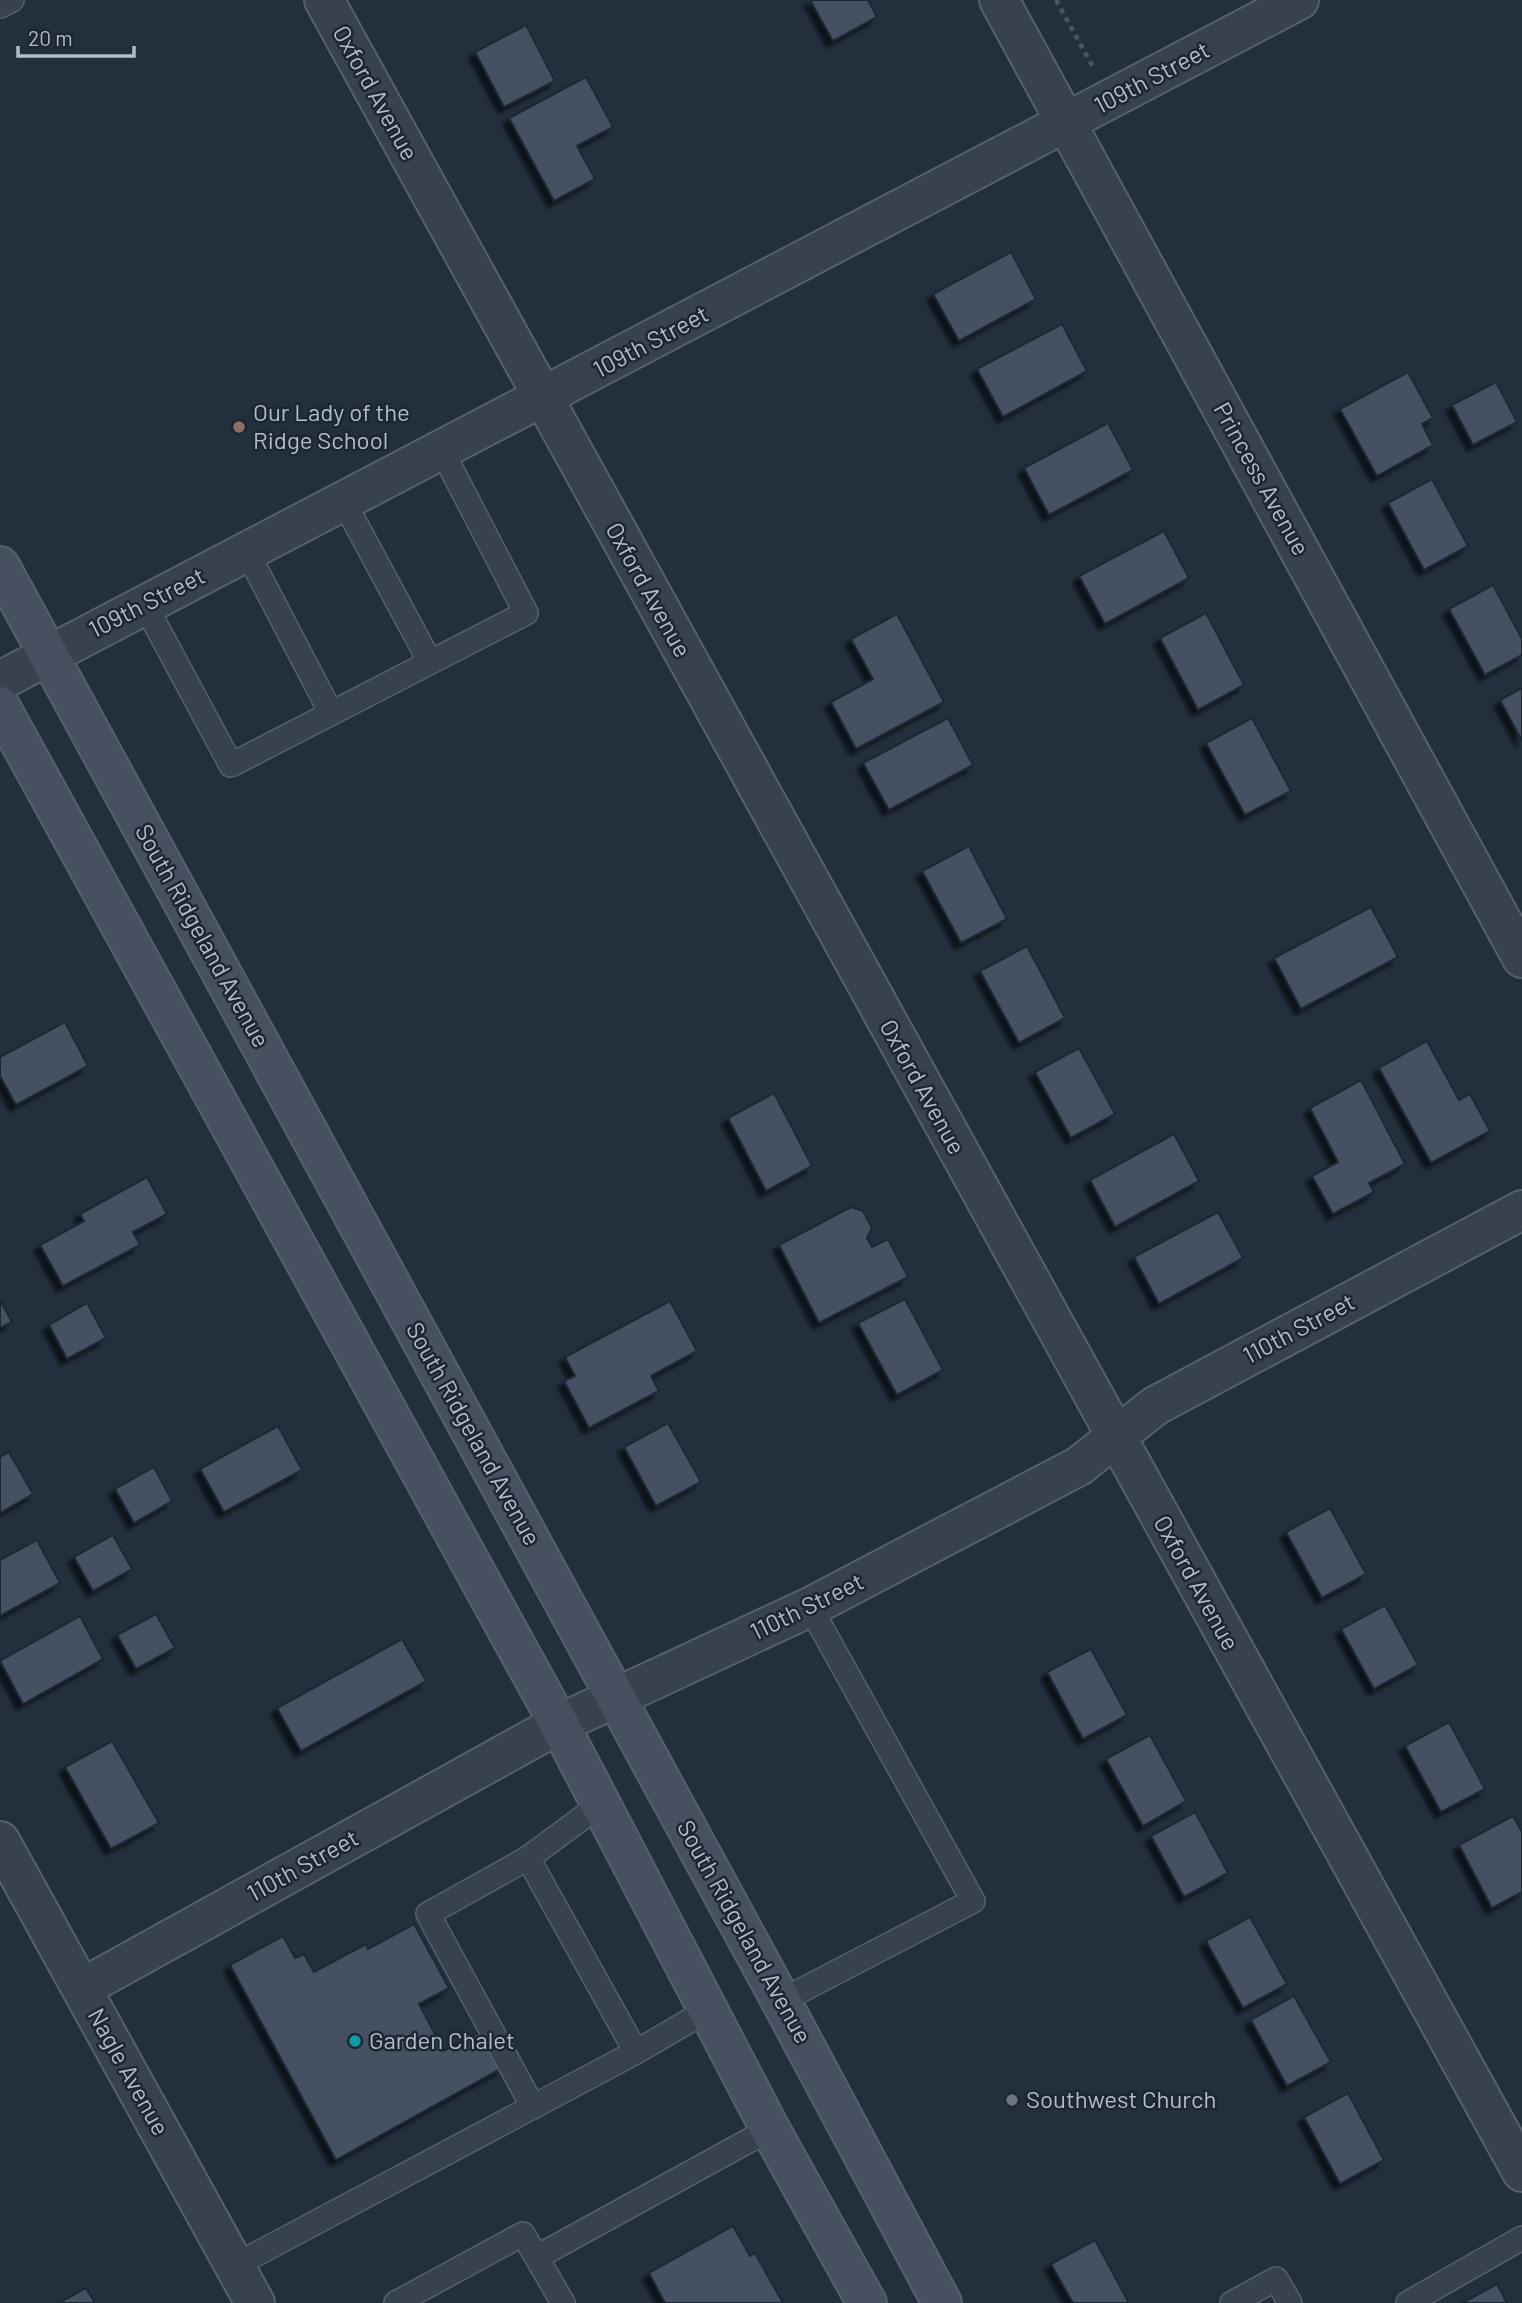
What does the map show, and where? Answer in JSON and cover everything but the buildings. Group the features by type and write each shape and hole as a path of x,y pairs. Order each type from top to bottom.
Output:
{"main road":[{"name":"South Ridgeland Avenue","path":"0,566 782,2001 942,2303"},
{"path":"0,706 559,1724 770,2129 867,2303"}],"street":[{"name":"Oxford Avenue","path":"324,0 1522,2172"},
{"name":"Princess Avenue","path":"999,0 1522,958"},
{"name":"109th Street","path":"0,681 1300,0"},
{"name":"110th Street","path":"82,1988 559,1724 810,1607 1079,1466 1155,1406 1522,1210"},
{"name":"Nagle Avenue","path":"0,1840 255,2303"}],"lane":[{"path":"0,6 12,0"},
{"path":"145,605 231,765 526,614 442,451"},
{"path":"344,502 430,662"},
{"path":"247,552 331,713"},
{"path":"782,2001 973,1901 810,1607"},
{"path":"533,2107 428,1914 528,1858 601,1804"},
{"path":"528,1858 636,2052"},
{"path":"234,2266 636,2052 708,2010"},
{"path":"537,2258 770,2129"},
{"path":"396,2303 523,2234 563,2303"},
{"path":"1408,2303 1522,2238"},
{"path":"1232,2303 1276,2279 1290,2303"}],"path":[{"path":"1056,0 1111,100"}],"place":[{"name":"Our Lady of the Ridge School","path":"239,427"},
{"name":"Garden Chalet","path":"355,2041"},
{"name":"Southwest Church","path":"1012,2100"}]}
